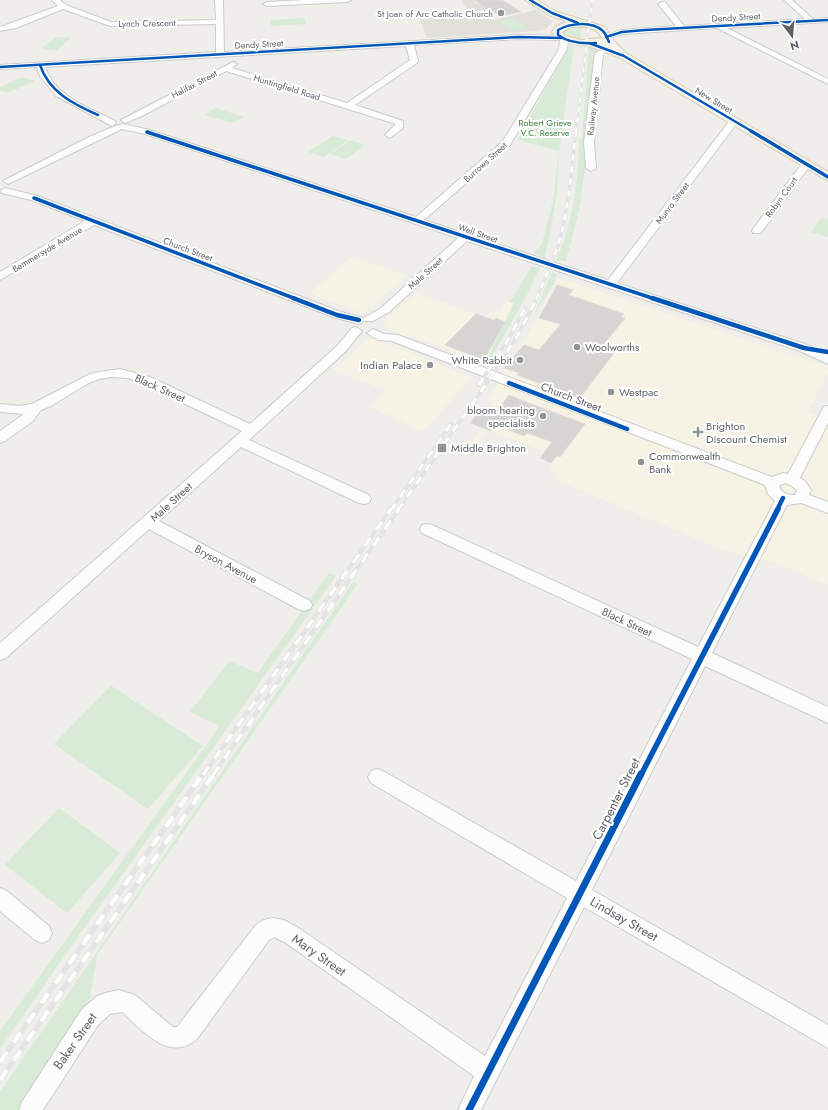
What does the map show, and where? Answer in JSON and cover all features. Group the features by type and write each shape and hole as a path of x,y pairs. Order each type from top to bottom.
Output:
{"main road":[{"path":"530,0 552,13 594,27"},
{"path":"552,13 558,20 561,37"},
{"path":"561,37 572,24 582,24"},
{"name":"New Street","path":"594,27 604,31 610,48"},
{"name":"New Street","path":"561,37 610,48 828,177"},
{"path":"585,43 598,42 606,37"}],"street":[{"name":"Lynch Crescent","path":"56,0 64,7 110,24 220,22"},
{"path":"219,0 220,54"},
{"path":"267,4 347,0"},
{"path":"788,0 811,21"},
{"path":"662,4 682,28"},
{"path":"0,29 13,26 64,7"},
{"name":"Dendy Street","path":"606,37 622,32 645,30 828,20"},
{"path":"719,26 828,82"},
{"name":"Dendy Street","path":"594,27 645,30"},
{"name":"Dendy Street","path":"0,67 518,37 561,37"},
{"name":"Burrows Street","path":"417,221 507,143 561,37"},
{"path":"348,106 414,62 409,43"},
{"name":"Railway Avenue","path":"591,168 589,142 599,53 610,48"},
{"name":"Halifax Street","path":"2,192 7,182 36,170 242,59 244,53"},
{"name":"Well Street","path":"40,64 44,76 53,87 71,102 121,124 804,348 828,352"},
{"name":"Huntingfield Road","path":"225,68 400,123 400,126 390,135"},
{"name":"Munro Street","path":"610,285 734,121"},
{"name":"Robyn Court","path":"757,231 806,164"},
{"name":"Church Street","path":"7,182 34,198 337,315 366,327 382,337 394,338 773,483"},
{"name":"Church Street","path":"2,192 34,198"},
{"name":"Bemmersyde Avenue","path":"0,277 93,221"},
{"name":"Male Street","path":"2,647 148,522 366,327 382,317 385,310 465,237"},
{"name":"Well Street","path":"804,348 828,360"},
{"name":"Black Street","path":"0,408 17,410 36,408 49,403 88,378 104,374 120,373 140,378 251,430"},
{"path":"0,438 28,418 36,408"},
{"path":"792,480 828,410"},
{"path":"240,441 364,499"},
{"path":"802,494 800,484 792,480 778,479 773,483 772,490 783,498 793,500 802,494 828,500"},
{"path":"802,494 828,508"},
{"name":"Carpenter Street","path":"469,1110 783,498"},
{"name":"Bryson Avenue","path":"148,522 304,605"},
{"name":"Black Street","path":"427,529 828,715"},
{"name":"Lindsay Street","path":"377,777 828,1037"},
{"path":"0,898 42,933"},
{"name":"Mary Street","path":"175,1038 183,1036 189,1031 264,930 272,927 279,927 488,1072"},
{"name":"Baker Street","path":"30,1110 90,1017 105,1004 119,1001 127,1003 167,1036 175,1038"}],"shaded area":[{"path":"462,0 473,0 475,3 485,7 489,6 495,10 483,12 486,14 485,16 492,18 490,18 493,20 536,10 553,21 546,29 538,31 427,38 419,18 468,13"},
{"path":"353,256 407,275 363,314 309,293"},
{"path":"559,278 827,366 828,373 808,412 828,419 828,585 772,562 731,553 556,480 559,475 549,470 553,464 539,458 544,451 488,431 470,450 465,448 483,428 471,423 480,409 490,412 495,405 487,402 498,384 504,368 518,352"},
{"path":"417,293 485,317 496,310 501,311 506,301 514,303 484,366 456,356 456,353 412,336 408,339 400,336 383,324 388,315 389,316"},
{"path":"375,338 472,378 423,431 369,407 386,390 333,370 368,339"}],"green space":[{"path":"305,18 306,24 271,26 271,20"},
{"path":"513,18 528,28 513,31 499,21"},
{"path":"568,26 582,26 580,41 566,38 561,31"},
{"path":"56,37 71,38 57,50 41,49"},
{"path":"589,45 598,49 595,56 585,140 585,169 579,210 566,261 556,261 567,232 574,201 578,170 579,138 582,138"},
{"name":"Robert Grieve V.C. Reserve","path":"569,47 574,47 559,151 517,140"},
{"path":"22,77 35,81 8,93 0,90 0,87"},
{"path":"216,108 244,117 233,123 205,115"},
{"path":"333,136 348,140 324,157 308,152"},
{"path":"350,140 365,145 346,159 330,154"},
{"path":"559,151 557,195 545,258 533,253 542,244 553,200"},
{"path":"822,217 828,219 828,237 811,232"},
{"path":"532,266 540,268 527,295 489,362 486,361 514,303 510,302"},
{"path":"552,272 557,274 554,283 521,336 534,315"},
{"path":"329,573 336,576 74,942 0,1049 0,1031 220,726 190,712 229,661 258,673"},
{"path":"353,582 358,584 97,955 90,998 18,1110 0,1110 0,1092"},
{"path":"111,686 203,746 148,809 54,744"},
{"path":"59,808 120,853 67,913 5,865"}],"building":[{"path":"474,0 502,0 521,12 499,16"},
{"name":"Woolworths","path":"557,285 573,290 569,295 624,314 621,317 625,318 604,344 617,349 580,398 517,375 519,373 504,368 524,345 539,350 561,324 539,318"},
{"path":"476,314 494,320 496,318 505,322 485,358 481,359 445,345"},
{"path":"509,395 585,424 560,457 557,456 551,463 540,458 552,442 527,433 524,436 495,424 490,431 471,423 480,409 494,414"}],"railway":[{"path":"576,132 592,0"},
{"path":"536,299 560,239 568,199 576,131"},
{"path":"398,510 491,377 519,333 537,298"},
{"path":"479,385 509,338 525,308"},
{"path":"391,510 451,424"},
{"path":"203,775 391,509"},
{"path":"213,775 399,509"},
{"path":"0,1062 203,774"},
{"path":"0,1080 214,774"}],"cycle path":[{"path":"530,0 552,13 578,23"},
{"path":"606,37 622,32 645,30 828,20"},
{"path":"596,43 581,43 566,40 558,35 558,30 562,27 574,24 593,26 603,31 609,42"},
{"path":"0,67 518,37 562,38"},
{"path":"589,43 624,56 828,177"},
{"path":"40,65 48,82 63,96 80,107 98,115"},
{"path":"147,132 804,348 828,352"},
{"path":"34,198 337,315 359,320"},
{"path":"509,383 627,429"},
{"path":"469,1110 783,498"}],"place":[{"name":"St Joan of Arc Catholic Church","path":"501,13"},
{"name":"Woolworths","path":"577,347"},
{"name":"White Rabbit","path":"520,360"},
{"name":"Indian Palace","path":"430,365"},
{"name":"Westpac","path":"611,392"},
{"name":"bloom hearing specialists","path":"543,416"},
{"name":"Brighton Discount Chemist","path":"698,432"},
{"name":"Middle Brighton","path":"442,448"},
{"name":"Commonwealth Bank","path":"641,462"}]}
